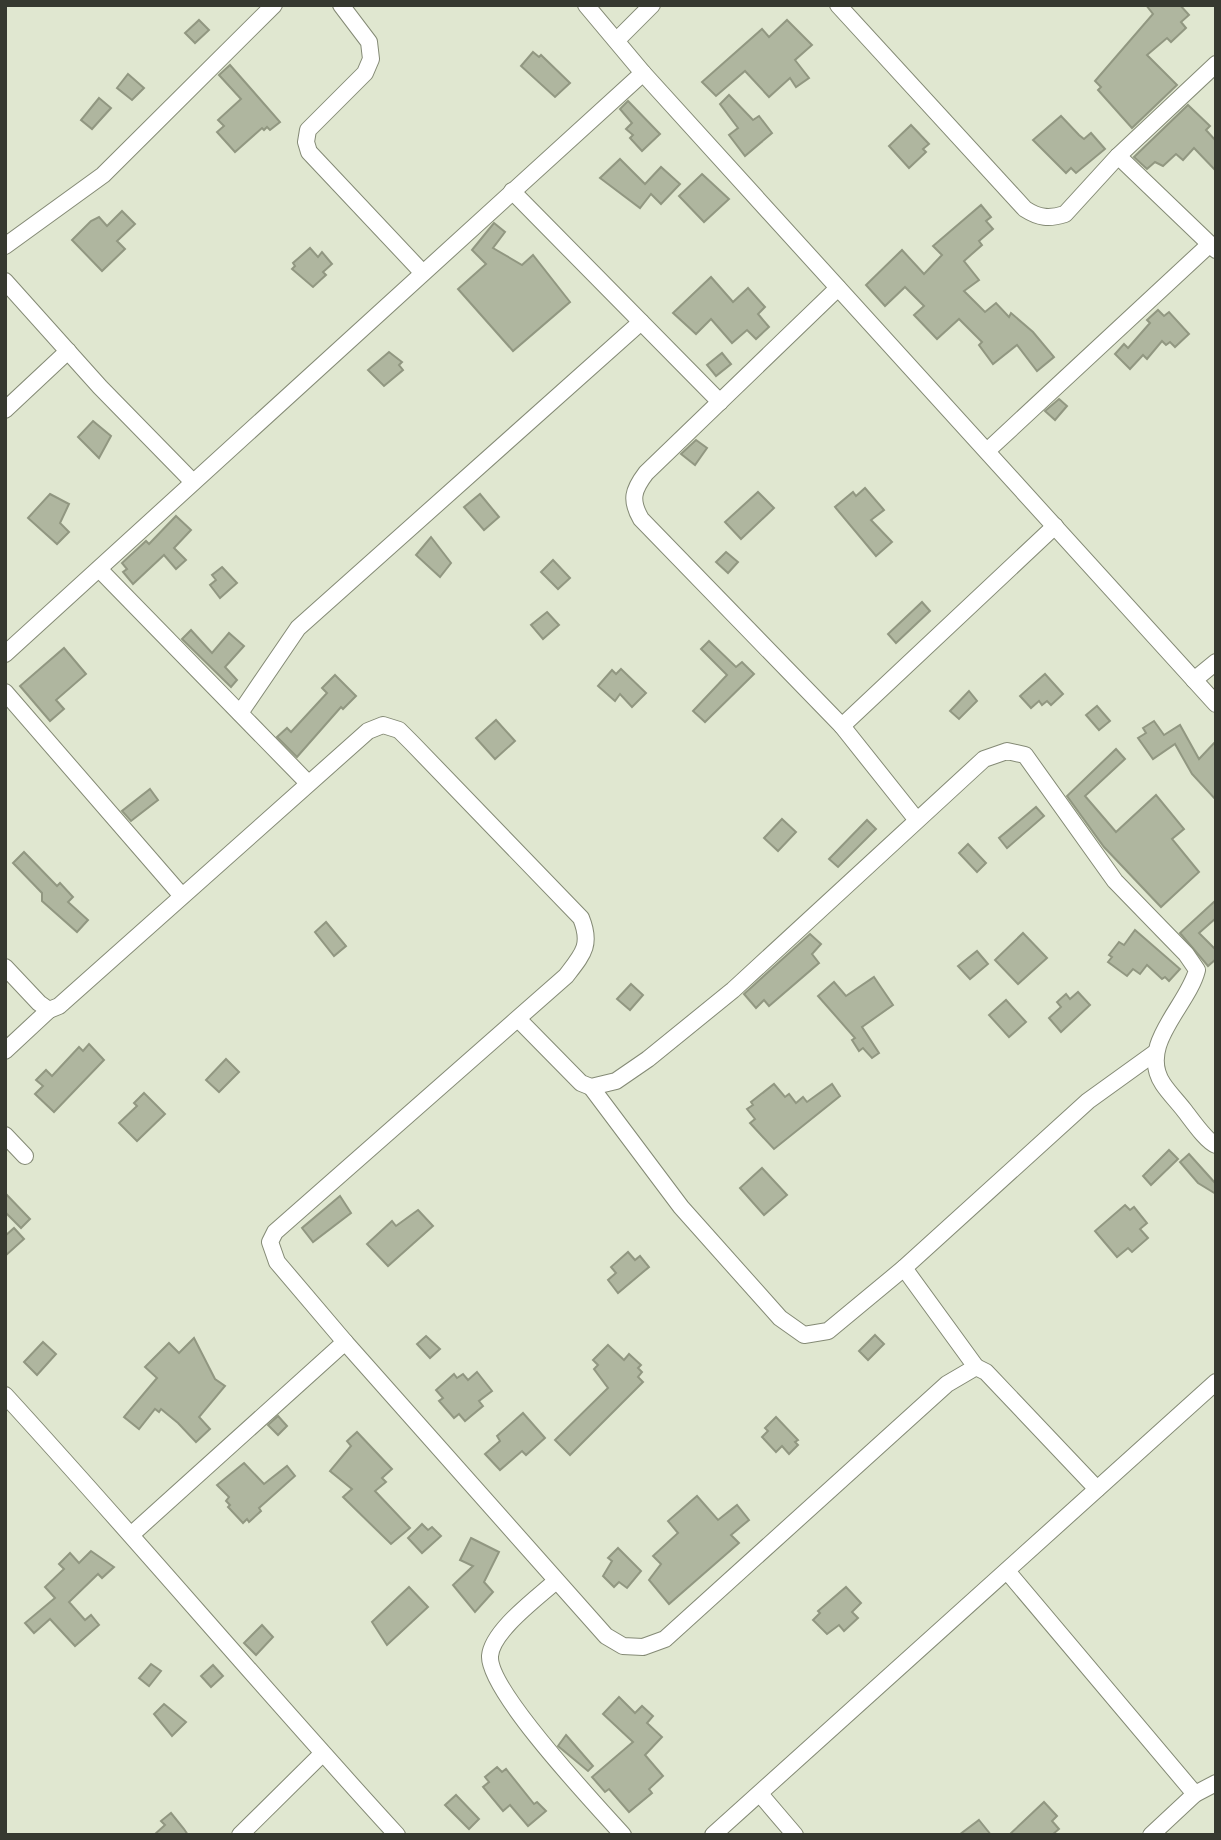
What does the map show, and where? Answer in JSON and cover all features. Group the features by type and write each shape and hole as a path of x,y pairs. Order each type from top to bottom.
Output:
{"street":[{"path":"5,246 103,175 274,5"},
{"path":"341,5 369,42 371,59 365,73 308,130 306,142 309,152 422,272"},
{"path":"586,5 643,73 1216,704"},
{"path":"617,40 652,5"},
{"path":"838,5 1025,209 1037,216 1053,217 1065,214 1118,156 1216,64"},
{"path":"5,654 643,73"},
{"path":"987,451 1213,247 1118,156"},
{"path":"512,191 720,402"},
{"path":"5,281 193,482"},
{"path":"838,288 646,473 635,487 632,504 641,519 842,726 916,819"},
{"path":"240,713 298,628 641,322"},
{"path":"5,410 68,351"},
{"path":"842,726 1055,526"},
{"path":"99,569 307,782"},
{"path":"1194,680 1216,662"},
{"path":"5,692 182,896"},
{"path":"5,1051 368,731 383,725 399,730 581,918 588,935 583,954 566,976 275,1232 270,1242 277,1262 556,1581 606,1636 623,1646 643,1647 665,1639 947,1384 976,1367"},
{"path":"591,1087 616,1081 733,990 916,819 984,760 1007,751 1026,755 1115,881 1186,954 1197,970 1193,986 1171,1019 1156,1052 1156,1068 1162,1083 1215,1146"},
{"path":"5,967 49,1010"},
{"path":"518,1019 581,1083 591,1087 681,1207 780,1318 804,1335 828,1331 904,1268 1087,1101 1156,1052"},
{"path":"5,1135 25,1156"},
{"path":"904,1268 976,1367 986,1371 1097,1489"},
{"path":"132,1534 345,1342"},
{"path":"713,1835 1216,1382"},
{"path":"5,1395 132,1534 322,1754 397,1835"},
{"path":"1007,1571 1195,1794"},
{"path":"556,1581 499,1634 490,1656 495,1677 563,1768 623,1835"},
{"path":"240,1835 322,1754"},
{"path":"1151,1835 1195,1794 1216,1783"},
{"path":"760,1794 795,1835"}],"building":[{"path":"1146,5 1180,5 1189,15 1181,22 1186,28 1171,42 1167,38 1147,55 1177,85 1132,128 1098,90 1101,87 1095,81 1153,14"},
{"path":"199,20 209,30 195,43 185,33"},
{"path":"787,20 812,45 795,60 809,78 796,87 790,78 769,97 745,71 716,96 702,82 762,29 769,37"},
{"path":"533,52 539,57 541,55 570,83 555,97 521,66"},
{"path":"230,65 280,122 270,130 267,127 264,130 262,128 235,152 217,132 224,126 218,120 241,99 219,75"},
{"path":"128,74 144,88 132,100 117,88"},
{"path":"729,95 753,120 759,116 772,133 745,156 729,135 738,128 720,104"},
{"path":"99,98 111,108 92,129 81,120"},
{"path":"628,101 660,134 642,151 630,138 633,135 626,129 632,123 620,109"},
{"path":"1188,105 1210,126 1206,130 1216,141 1216,171 1194,148 1183,160 1176,154 1163,166 1155,162 1147,169 1134,157"},
{"path":"1061,116 1084,139 1091,133 1105,149 1076,173 1071,168 1066,173 1033,140"},
{"path":"911,125 929,144 923,149 926,152 909,168 889,146"},
{"path":"620,159 645,184 661,167 680,184 661,204 651,194 640,208 600,178"},
{"path":"702,174 729,199 704,222 679,196"},
{"path":"981,205 991,217 986,221 993,229 979,241 982,245 964,261 979,280 964,291 985,312 996,303 1009,317 1011,313 1033,332 1054,357 1037,371 1017,345 993,364 979,345 982,342 959,319 937,339 914,315 924,306 905,287 885,306 866,285 902,250 924,274 942,255 933,246"},
{"path":"122,211 135,224 117,241 125,249 102,271 72,240 91,221 99,217 107,226"},
{"path":"494,223 505,232 493,248 522,265 533,255 570,302 513,351 458,289 486,264 472,250"},
{"path":"310,248 318,257 322,252 332,264 323,272 326,275 313,287 292,269 295,266 293,263"},
{"path":"711,277 733,302 748,288 765,307 758,314 769,327 756,339 747,330 732,343 711,319 696,334 673,313"},
{"path":"1158,310 1164,316 1169,312 1189,334 1175,347 1170,342 1166,345 1162,341 1147,359 1143,355 1130,369 1115,354 1124,344 1128,348 1150,323 1147,320"},
{"path":"389,352 402,362 399,365 403,370 384,386 368,370"},
{"path":"722,353 731,364 716,376 707,365"},
{"path":"1059,399 1067,406 1055,420 1045,411"},
{"path":"93,421 111,436 99,458 78,437"},
{"path":"696,440 707,448 695,465 681,454"},
{"path":"865,488 884,510 871,520 892,542 876,556 835,507 853,492 856,496"},
{"path":"758,492 774,508 741,539 725,522"},
{"path":"50,494 69,504 60,523 69,532 57,544 28,518"},
{"path":"480,494 499,517 484,530 464,507"},
{"path":"176,516 191,530 174,548 186,560 176,569 164,555 133,584 123,572 127,569 122,563 146,541 149,544"},
{"path":"431,537 451,563 440,577 416,555"},
{"path":"726,552 738,562 728,573 716,562"},
{"path":"553,560 570,578 558,589 541,572"},
{"path":"222,567 237,583 220,598 210,585 216,580 212,575"},
{"path":"922,602 930,611 896,643 888,634"},
{"path":"547,612 559,625 543,639 531,625"},
{"path":"191,630 212,653 229,633 244,646 225,667 237,680 231,687 182,639"},
{"path":"709,641 736,667 742,662 754,674 705,722 693,711 727,675 701,649"},
{"path":"64,648 86,674 56,700 64,709 50,721 20,686"},
{"path":"621,669 646,693 632,707 620,694 615,701 598,686 612,670 616,674"},
{"path":"1045,674 1063,694 1051,705 1047,701 1042,705 1039,701 1031,708 1020,696"},
{"path":"335,675 356,696 343,709 341,707 297,757 277,737 287,728 291,732 327,693 322,688"},
{"path":"969,691 977,701 959,719 950,711"},
{"path":"1097,706 1110,721 1099,730 1086,715"},
{"path":"496,720 515,741 495,759 476,738"},
{"path":"1154,721 1164,735 1180,725 1199,759 1216,741 1216,800 1192,774 1175,744 1153,759 1138,738 1146,733 1143,728"},
{"path":"1116,749 1125,759 1085,796 1116,832 1156,795 1184,829 1172,839 1199,872 1161,907 1104,847 1067,796"},
{"path":"150,789 158,800 131,821 122,811"},
{"path":"1036,807 1044,816 1007,848 999,838"},
{"path":"782,819 796,832 778,851 764,838"},
{"path":"867,820 876,829 838,867 829,859"},
{"path":"968,844 986,863 977,872 959,853"},
{"path":"24,852 57,886 60,883 73,897 68,902 88,920 77,932 42,901 42,893 13,863"},
{"path":"1216,900 1216,918 1199,933 1216,950 1216,959 1208,966 1180,933"},
{"path":"326,922 346,946 334,956 315,932"},
{"path":"1135,930 1180,969 1169,981 1165,977 1162,979 1147,965 1140,974 1133,969 1127,976 1108,962 1112,957 1109,955 1119,942 1124,945"},
{"path":"1023,933 1047,958 1018,984 995,960"},
{"path":"810,934 821,944 812,954 819,963 769,1006 764,1000 756,1008 744,994"},
{"path":"977,951 988,964 970,979 958,966"},
{"path":"874,977 893,1005 862,1027 879,1053 872,1058 863,1048 859,1051 852,1040 855,1038 818,996 834,982 846,996"},
{"path":"631,984 643,995 630,1010 617,999"},
{"path":"1078,992 1090,1005 1061,1032 1049,1018 1061,1007 1057,1002 1066,994 1070,999"},
{"path":"1006,1000 1026,1022 1009,1037 989,1015"},
{"path":"89,1044 104,1060 54,1112 35,1094 43,1086 36,1080 46,1070 52,1076 79,1047 83,1051"},
{"path":"226,1059 239,1072 219,1092 206,1080"},
{"path":"774,1084 785,1097 789,1094 796,1103 803,1097 807,1102 832,1084 840,1096 774,1149 750,1123 755,1119 747,1109 753,1105 751,1102"},
{"path":"144,1093 165,1114 137,1141 119,1123 137,1106 134,1103"},
{"path":"1169,1150 1178,1159 1151,1185 1143,1176"},
{"path":"1189,1154 1216,1184 1216,1194 1198,1183 1180,1162"},
{"path":"762,1168 787,1195 764,1215 740,1188"},
{"path":"5,1193 30,1219 21,1228 5,1212"},
{"path":"340,1196 351,1213 313,1242 302,1228"},
{"path":"1125,1205 1130,1210 1134,1207 1147,1223 1140,1229 1148,1238 1132,1252 1128,1248 1117,1257 1095,1231"},
{"path":"418,1210 433,1226 388,1266 367,1244 392,1221 396,1226"},
{"path":"14,1228 24,1239 5,1256 5,1236"},
{"path":"628,1252 635,1260 640,1256 649,1267 618,1293 608,1280 616,1273 611,1267"},
{"path":"875,1335 884,1344 868,1360 859,1351"},
{"path":"426,1336 440,1349 430,1358 417,1344"},
{"path":"194,1338 215,1379 225,1386 199,1417 210,1429 196,1442 161,1409 159,1412 155,1409 139,1429 124,1417 157,1378 145,1367 169,1343 179,1353"},
{"path":"43,1342 56,1354 37,1375 24,1362"},
{"path":"608,1345 624,1360 629,1354 641,1365 638,1368 642,1372 638,1377 643,1382 570,1455 555,1440 608,1388 594,1369 598,1365 593,1360"},
{"path":"477,1372 492,1391 479,1401 483,1406 465,1421 459,1414 454,1418 439,1401 443,1398 436,1390 454,1374 457,1378 463,1374 468,1380"},
{"path":"523,1413 545,1438 526,1455 522,1451 500,1470 485,1454 500,1441 497,1436"},
{"path":"278,1416 287,1426 278,1435 268,1425"},
{"path":"776,1417 798,1440 795,1442 798,1445 789,1454 782,1446 776,1452 762,1437 768,1431 765,1428"},
{"path":"357,1432 392,1469 382,1478 386,1482 375,1491 410,1528 391,1544 343,1497 352,1489 330,1471 351,1446 347,1441"},
{"path":"244,1463 264,1484 287,1466 295,1476 259,1508 261,1511 249,1522 247,1519 243,1523 228,1507 230,1505 226,1501 229,1497 217,1485"},
{"path":"697,1496 718,1520 737,1505 749,1520 731,1535 739,1543 669,1604 649,1580 661,1564 653,1556 678,1533 668,1521"},
{"path":"422,1524 428,1530 432,1527 441,1536 422,1553 408,1538"},
{"path":"471,1538 499,1552 484,1582 493,1592 475,1612 453,1585 473,1566 460,1560"},
{"path":"618,1548 641,1571 627,1588 619,1582 614,1587 603,1576 612,1561 608,1558"},
{"path":"91,1551 114,1567 102,1578 98,1574 69,1602 85,1620 91,1615 99,1625 75,1646 50,1619 34,1633 25,1623 55,1598 45,1587 64,1569 59,1564 70,1553 79,1563"},
{"path":"409,1587 428,1607 387,1645 372,1622"},
{"path":"846,1587 861,1603 852,1612 858,1618 844,1631 839,1625 827,1634 813,1620 820,1613 818,1611"},
{"path":"262,1625 273,1637 256,1655 244,1643"},
{"path":"151,1664 161,1671 149,1686 139,1678"},
{"path":"213,1665 223,1676 211,1687 201,1676"},
{"path":"619,1697 635,1713 642,1706 653,1716 647,1723 662,1737 645,1755 663,1776 649,1789 652,1793 629,1812 609,1789 605,1792 592,1777 633,1742 603,1714"},
{"path":"164,1704 186,1722 172,1736 154,1714"},
{"path":"566,1735 593,1766 588,1771 558,1746"},
{"path":"497,1767 502,1772 506,1769 534,1804 537,1802 546,1811 528,1826 510,1805 503,1811 483,1787 489,1782 485,1777"},
{"path":"456,1795 479,1819 469,1829 445,1805"},
{"path":"1044,1802 1057,1816 1052,1821 1059,1829 1052,1835 1009,1835"},
{"path":"171,1813 188,1835 154,1835 165,1825 161,1821"},
{"path":"979,1820 991,1835 959,1835"}]}
